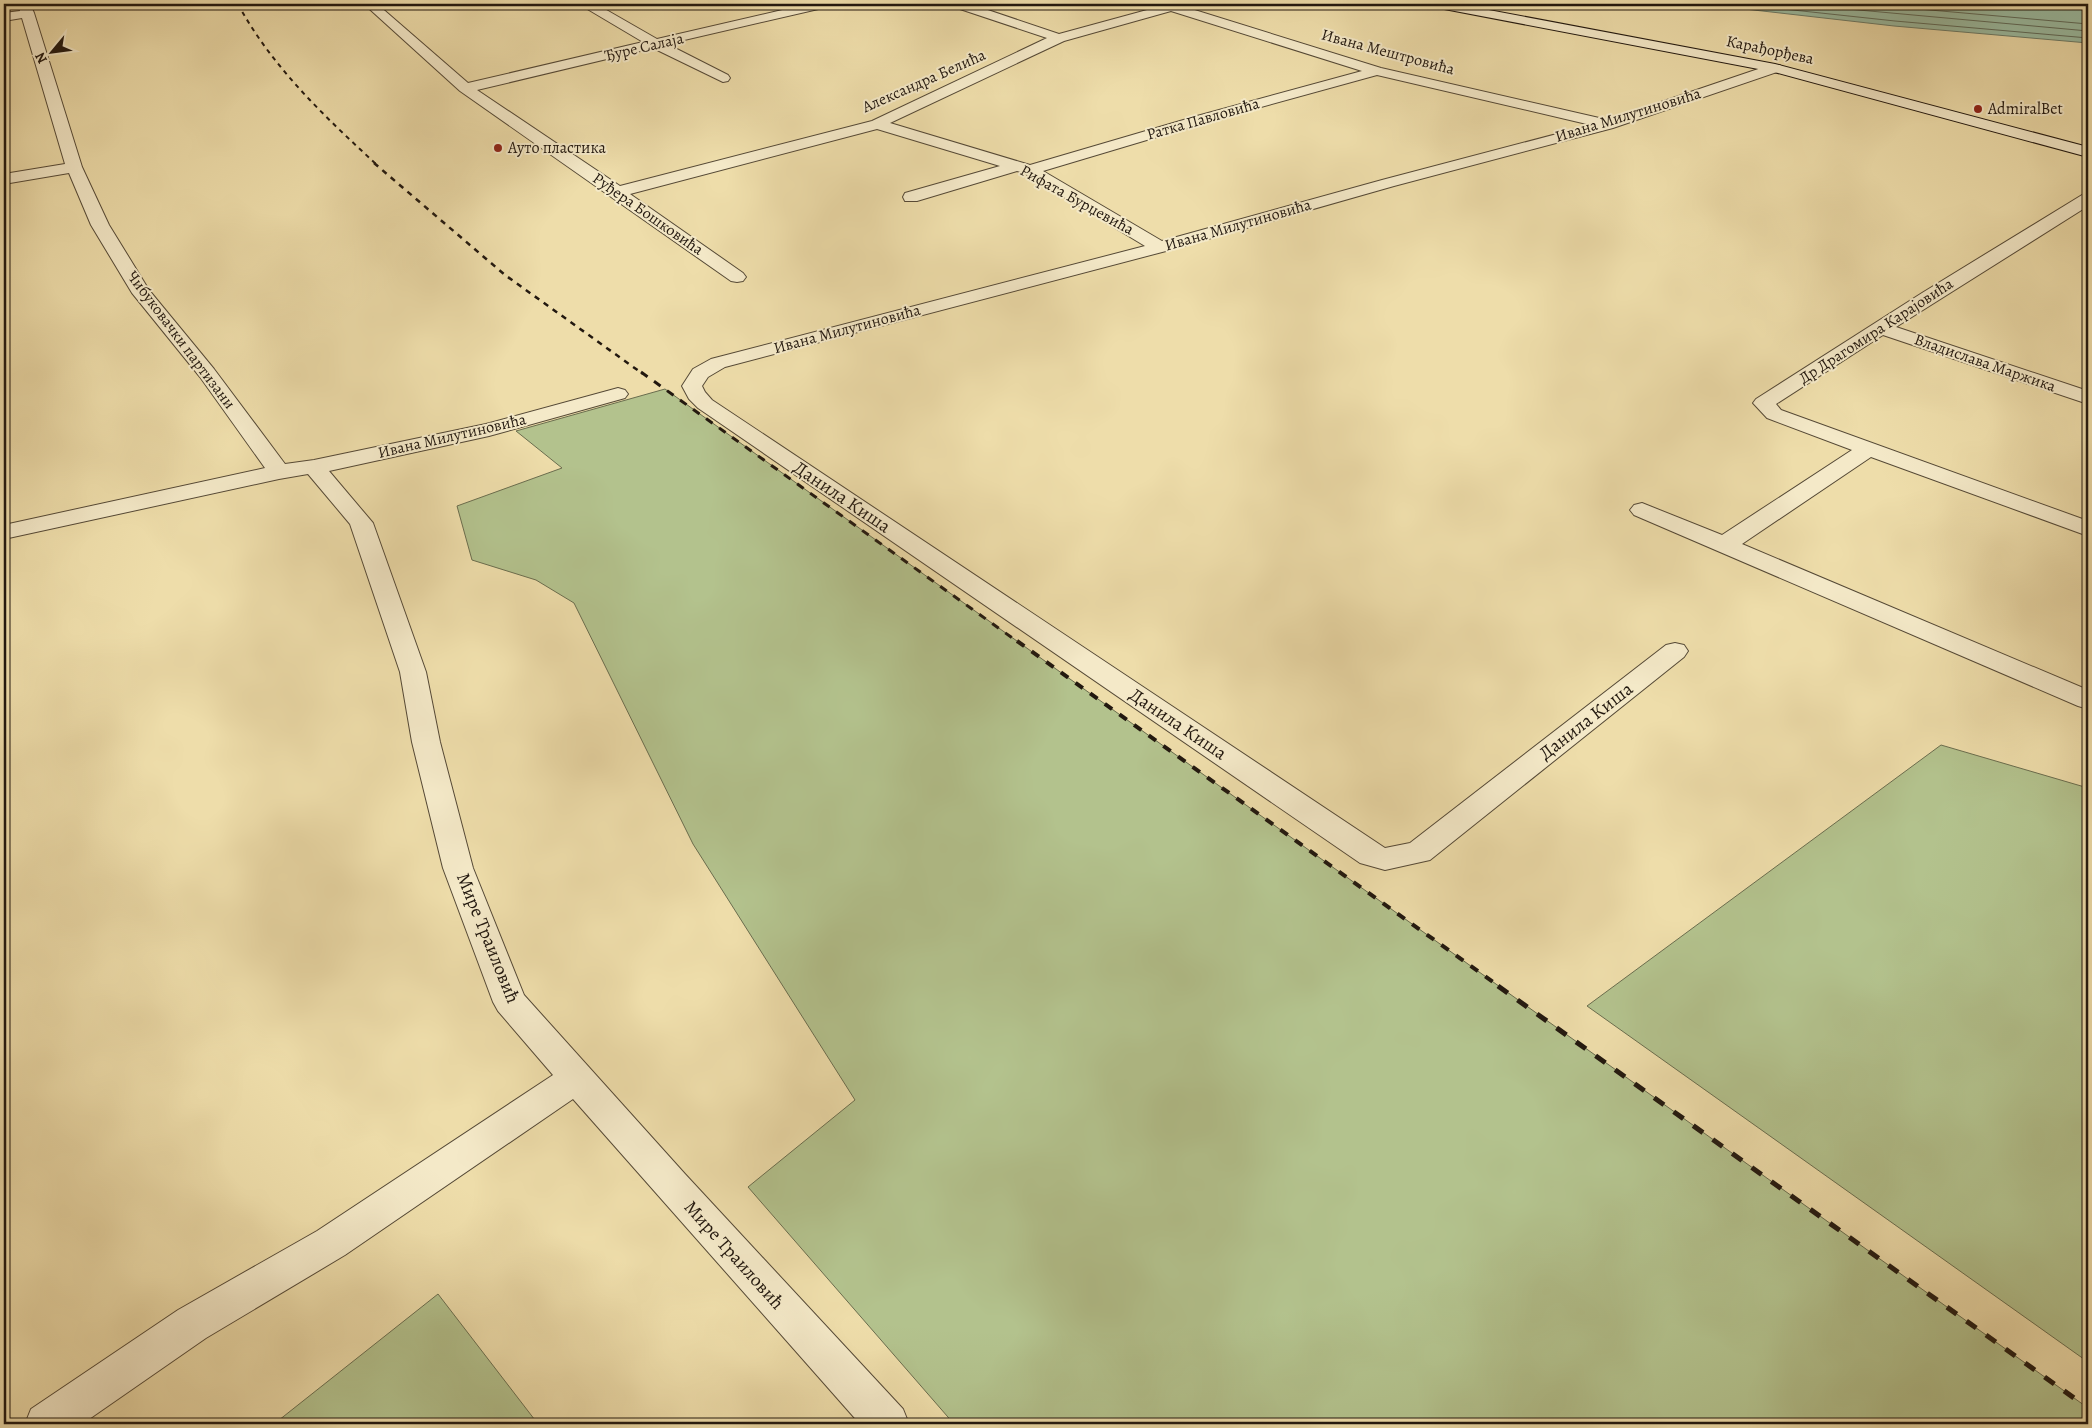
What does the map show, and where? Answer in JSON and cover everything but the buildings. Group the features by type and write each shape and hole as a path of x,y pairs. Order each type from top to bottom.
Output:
{"street":[{"name":"Руђера Бошковића","path":"370,4 465,88 618,192 737,277"},
{"path":"588,4 656,44 723,78"},
{"name":"Ђуре Салаја","path":"465,88 820,4"},
{"path":"958,4 1059,38"},
{"name":"Карађорђева","path":"1439,4 1775,68 2088,152"},
{"name":"Александра Белића","path":"618,192 877,124 1059,38 1171,5"},
{"name":"Ивана Мештровића","path":"1171,5 1377,70 1608,124"},
{"path":"4,17 26,9"},
{"name":"Чибуковачки партизани","path":"26,9 74,167 100,225 141,293 207,373 279,472"},
{"name":"Ивана Милутиновића","path":"700,373 718,363 1160,247 1608,124 1775,68"},
{"name":"Ратка Павловића","path":"911,197 1024,168 1377,70"},
{"name":"Рифата Бурџевића","path":"877,124 1024,168 1160,247"},
{"path":"4,179 74,167"},
{"name":"Др Драгомира Карајовића","path":"2088,199 1763,403 1774,414 2088,529"},
{"name":"Владислава Маржика","path":"1881,328 2088,398"},
{"name":"Данила Киша","path":"700,373 692,386 696,395 705,404 1371,855 1385,859 1419,852 1675,651"},
{"name":"Ивана Милутиновића","path":"314,467 489,430 618,394"},
{"path":"1724,545 1869,448"},
{"path":"4,532 279,472 314,467"},
{"name":"Мире Траиловић","path":"314,467 361,523 413,672 426,742 458,868 510,1002 576,1078 888,1424"},
{"path":"1642,510 2088,700"},
{"path":"46,1424 192,1324 331,1244 576,1078"}],"shaded area":[{"path":"665,389 2088,1408 2088,1424 954,1424 748,1187 855,1100 693,844 574,603 536,580 472,560 457,506 562,468 516,431"},
{"path":"1941,745 2088,788 2088,1362 1587,1006"},
{"path":"438,1294 538,1424 274,1424"}],"water":[{"path":"1701,4 2088,4 2088,43 1894,26"}],"railway":[{"path":"238,4 266,49 300,90 376,164"},
{"path":"374,163 505,275 643,374"},
{"path":"641,372 1018,642"},
{"path":"1017,641 1500,987"},
{"path":"1498,986 2088,1408"}],"place":[{"name":"AdmiralBet","path":"1978,109"},
{"name":"Ауто пластика","path":"498,148"}]}
